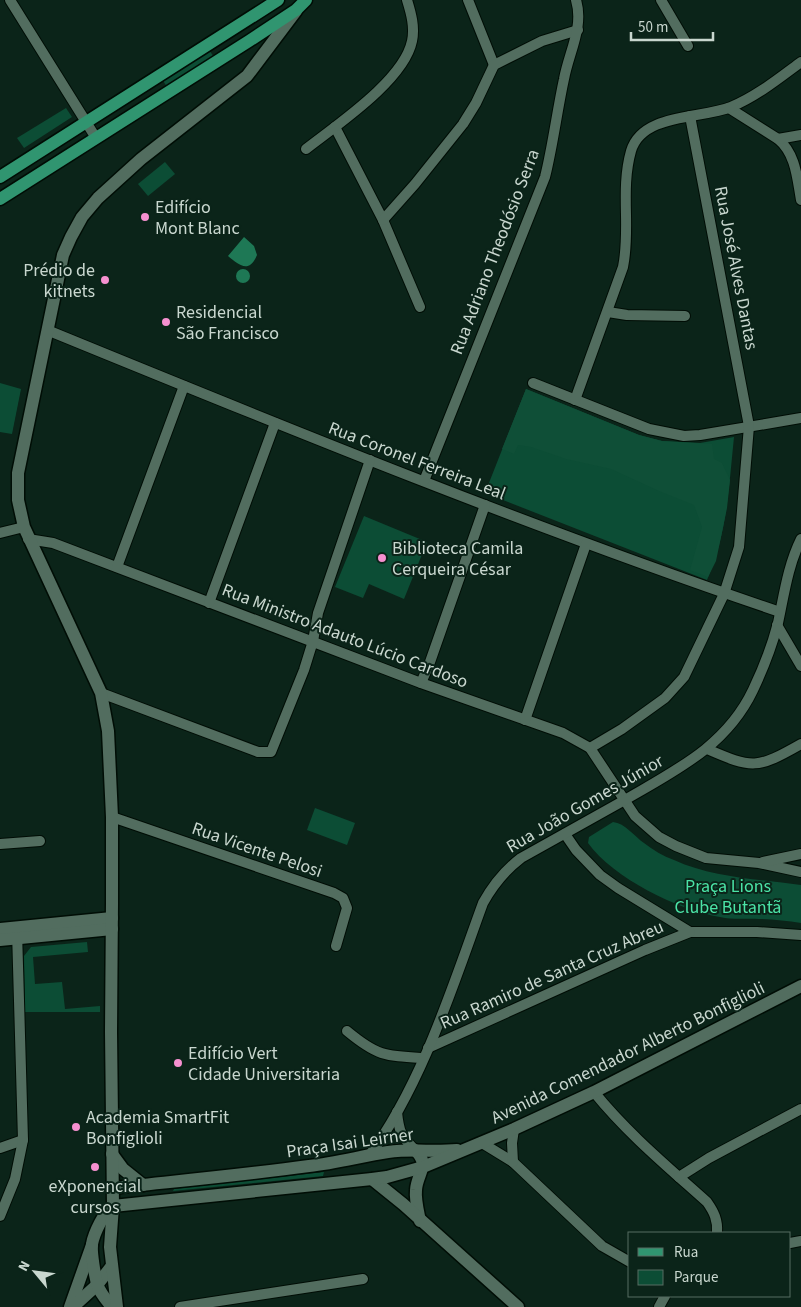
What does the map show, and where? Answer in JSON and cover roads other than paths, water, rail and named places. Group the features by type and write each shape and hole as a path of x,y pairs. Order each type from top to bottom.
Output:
{"main road":[{"path":"0,177 278,0"},
{"path":"117,1307 110,1247 113,1188 112,817 108,731 101,694 26,533 18,500 18,473 63,255 70,236 82,217 98,198 119,178 247,76 296,10 306,0"},
{"path":"0,199 296,10"},
{"path":"259,12 253,26 260,59"},
{"path":"0,940 17,933 112,924"},
{"path":"0,929 17,933"},
{"name":"Avenida Comendador Alberto Bonfiglioli","path":"469,1148 594,1092 801,986"},
{"name":"Praça Isai Leirner","path":"113,1188 255,1174 415,1150 440,1151 469,1148"},
{"name":"Praça Isai Leirner","path":"112,1206 387,1177 423,1167 469,1148"},
{"path":"415,1150 422,1158 423,1167 415,1190 420,1221"},
{"path":"112,1154 123,1169 143,1185"},
{"path":"343,1161 346,1182"},
{"path":"372,1179 403,1204 518,1307"},
{"path":"71,1307 101,1222 107,1210 112,1206"},
{"path":"92,1245 97,1284 103,1296 112,1307"},
{"path":"71,1307 97,1284 111,1267"}],"street":[{"path":"10,0 96,138"},
{"path":"306,149 387,84 396,74 409,54 413,39 413,24 406,0"},
{"path":"468,0 494,65"},
{"path":"383,220 415,184 463,124 476,104 494,65 542,41 578,30 579,14 576,0"},
{"path":"661,0 688,46"},
{"name":"Rua Adriano Theodósio Serra","path":"424,481 545,177 563,81 569,55 578,30"},
{"path":"575,400 623,267 626,253 624,189 632,148 637,139 655,125 729,108 756,94 801,62"},
{"path":"729,108 778,139 790,152 797,175 801,200"},
{"name":"Rua José Alves Dantas","path":"590,748 637,719 665,698 677,686 691,664 724,594 739,547 749,426 690,116"},
{"path":"335,127 383,220 420,307"},
{"path":"778,139 801,135"},
{"path":"608,312 685,316"},
{"name":"Rua Coronel Ferreira Leal","path":"47,330 275,423 586,544 724,594 780,612"},
{"path":"533,383 650,429 684,436 801,418"},
{"path":"117,567 184,386"},
{"path":"209,602 275,423"},
{"path":"101,694 258,752 271,752 304,670 313,641 318,613 370,460"},
{"path":"421,683 485,505"},
{"path":"0,533 26,533"},
{"name":"Rua Ministro Adauto Lúcio Cardoso","path":"26,533 421,683 563,733 590,748 635,816 648,828 676,846 706,858 759,863"},
{"name":"Rua João Gomes Júnior","path":"369,1156 388,1128 428,1048 483,903 490,891 502,875 516,862 700,756 726,731 745,706 767,657 792,564 801,539"},
{"path":"525,720 586,544"},
{"path":"777,625 801,666"},
{"path":"707,749 745,764 758,764 774,759 801,744"},
{"name":"Rua Vicente Pelosi","path":"112,817 334,893 342,898 347,908 336,946"},
{"path":"565,834 576,850 600,875 690,932 757,932 801,935"},
{"path":"0,844 40,841"},
{"path":"759,863 801,854"},
{"path":"759,863 801,872"},
{"name":"Rua Ramiro de Santa Cruz Abreu","path":"428,1048 645,950 690,932"},
{"path":"0,1216 15,1179 23,1140 17,933"},
{"path":"347,1031 377,1053 423,1058"},
{"path":"594,1092 612,1115 707,1202 714,1211 717,1232"},
{"path":"679,1177 709,1158 801,1108"},
{"path":"397,1111 399,1129 402,1136 415,1150"},
{"path":"513,1162 512,1143 514,1129"},
{"path":"0,1148 23,1140"},
{"path":"482,1143 513,1162 602,1246 628,1261"},
{"path":"180,1307 363,1279"}],"place":[{"name":"Edifício Mont Blanc","path":"145,217"},
{"name":"Prédio de kitnets","path":"105,280"},
{"name":"Residencial São Francisco","path":"166,322"},
{"name":"Biblioteca Camila Cerqueira César","path":"382,558"},
{"name":"Edifício Vert Cidade Universitaria","path":"178,1063"},
{"name":"Academia SmartFit Bonfiglioli","path":"76,1127"},
{"name":"eXponencial cursos","path":"95,1167"}],"park label":[{"name":"Praça Lions Clube Butantã","path":"728,896"}]}
